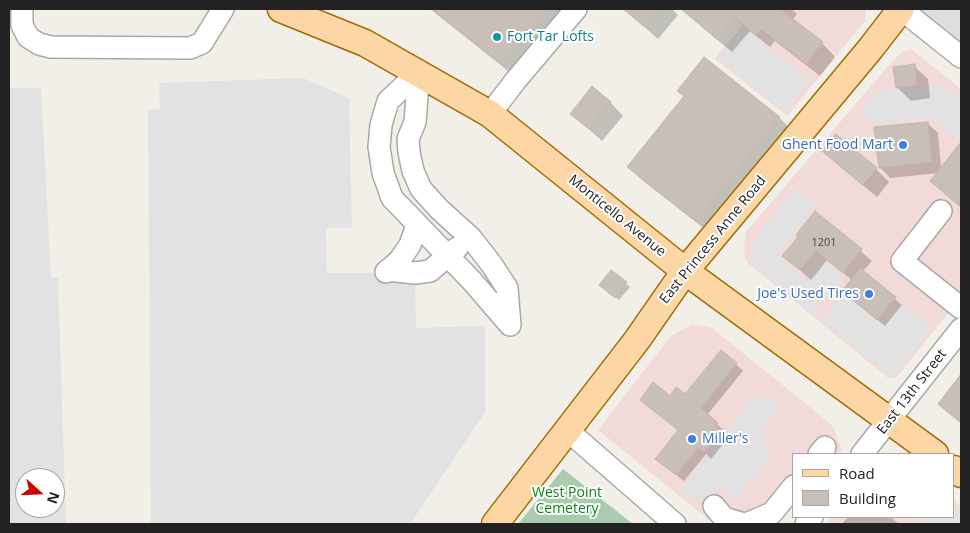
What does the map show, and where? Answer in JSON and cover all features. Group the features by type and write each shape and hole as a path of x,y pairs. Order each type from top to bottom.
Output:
{"main road":[{"name":"Monticello Avenue","path":"281,9 365,43 490,114 685,271 934,453"},
{"name":"East Princess Anne Road","path":"495,524 637,340 685,271 871,48 901,9"}],"street":[{"path":"22,9 22,25 28,37 39,44 51,47 190,48 202,43 223,9"},
{"path":"490,114 576,9"},
{"path":"901,9 961,57"},
{"path":"419,72 414,122 408,139 413,171 421,188 439,209 471,238 507,288 510,325 392,198 383,172 379,147 381,125 388,101 419,72"},
{"path":"942,210 902,261 961,308"},
{"path":"418,225 410,245 399,261 387,271 415,273 430,271 471,238"},
{"name":"East 13th Street","path":"863,453 961,329"},
{"path":"567,430 675,524"},
{"path":"714,506 724,518 745,524 772,513 792,488"}],"shaded area":[{"path":"722,9 866,10 865,21 787,116 715,59 742,25"},
{"path":"911,9 961,9 961,49"},
{"path":"742,27 810,81 785,112 718,59"},
{"path":"911,49 961,89 961,297 896,378 888,378 749,264 745,259 744,247 746,232 890,64 902,52"},
{"path":"303,78 349,98 352,228 326,228 327,273 415,273 416,328 485,326 485,412 410,524 151,524 148,110 160,109 159,83"},
{"path":"943,85 961,99 961,133 957,139 931,118 876,124 861,112 876,92"},
{"path":"9,88 41,88 51,278 58,278 64,468 15,468 15,518 65,518 65,493 66,524 9,524"},
{"path":"795,188 817,205 776,255 806,280 822,259 844,276 812,314 750,262 752,243"},
{"path":"843,293 883,325 901,304 932,329 893,378 822,320"},
{"path":"692,324 712,328 832,425 842,450 839,453 792,453 792,507 777,524 714,524 598,430 670,337"},
{"path":"754,397 784,403 762,431 770,458 732,503 721,483 707,501 679,492"},
{"path":"955,502 961,507 961,524 826,524 831,518 955,518"},
{"path":"955,508 961,513 961,524 932,524 923,518 955,518"}],"green space":[{"name":"West Point Cemetery","path":"563,469 633,524 518,524"}],"building":[{"name":"Fort Tar Lofts","path":"433,9 549,9 504,65"},
{"path":"623,9 659,9 645,27"},
{"path":"681,9 780,9 823,42 806,64 761,29 756,35 736,18 718,40"},
{"path":"704,57 780,117 697,222 627,167 684,96 677,91"},
{"path":"915,64 917,85 896,88 893,67"},
{"path":"592,86 611,102 589,129 570,114"},
{"name":"Ghent Food Mart","path":"928,122 932,162 879,168 874,127"},
{"path":"836,134 877,168 863,185 822,151"},
{"path":"961,142 961,207 930,181"},
{"path":"815,211 862,249 843,273 816,251 800,270 782,256 798,237 796,235"},
{"name":"Joe's Used Tires","path":"860,268 896,297 877,320 842,291"},
{"path":"611,270 627,282 615,298 599,285"},
{"path":"721,350 737,363 701,408 718,423 715,426 721,431 704,452 698,448 676,475 655,459 678,430 640,400 653,382 670,396 676,387 685,394"},
{"path":"961,374 961,423 938,404"}],"place":[{"name":"Fort Tar Lofts","path":"497,37"},
{"name":"Ghent Food Mart","path":"903,145"},
{"name":"Joe's Used Tires","path":"869,294"},
{"name":"Miller's","path":"692,439"}]}
